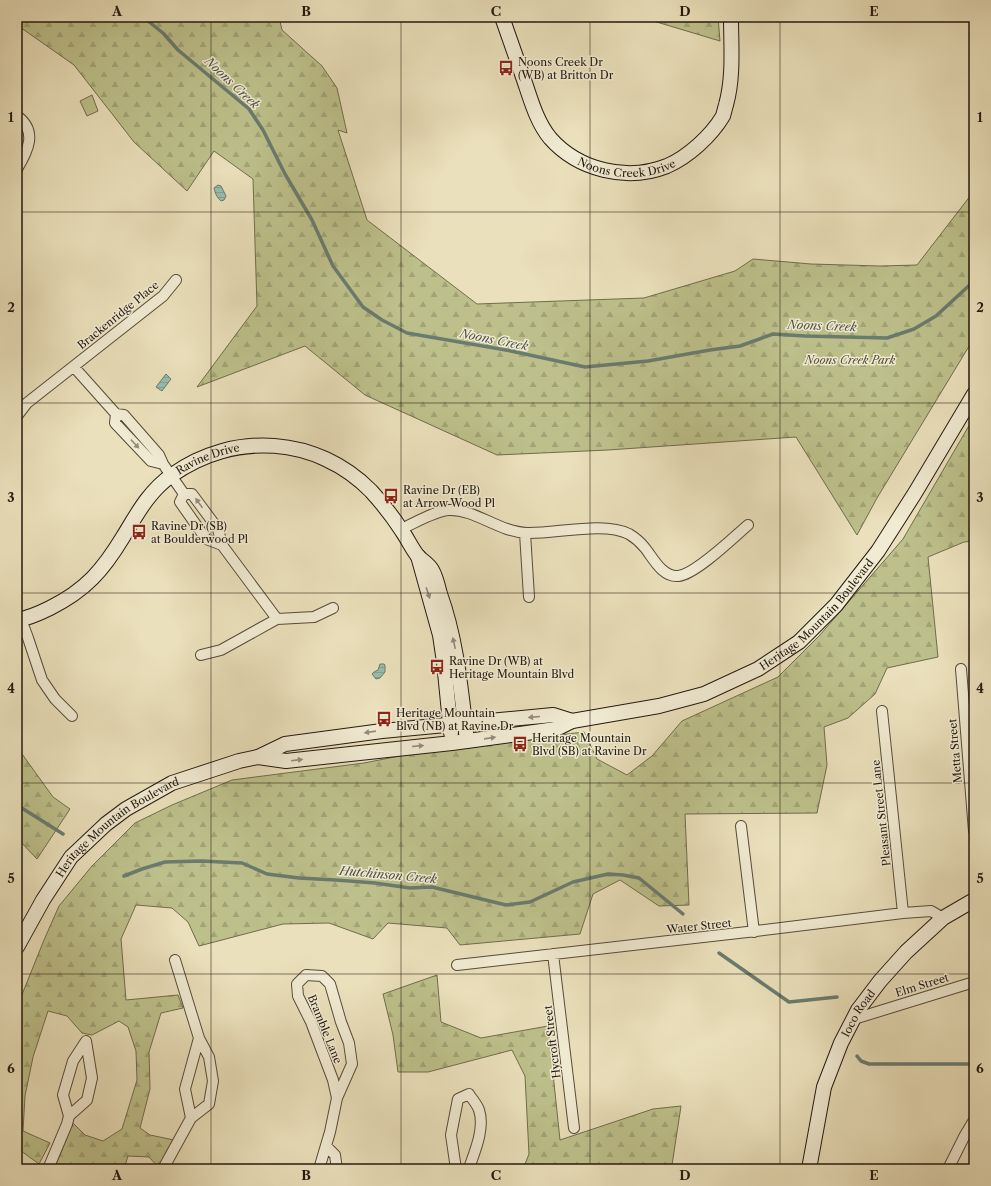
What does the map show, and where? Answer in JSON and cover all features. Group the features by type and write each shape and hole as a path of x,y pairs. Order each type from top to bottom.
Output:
{"main road":[{"name":"Noons Creek Drive","path":"502,17 527,91 538,118 549,136 560,148 585,164 609,171 635,172 666,166 680,160 695,148 723,115 730,91 731,17"},
{"name":"Heritage Mountain Boulevard","path":"258,757 286,761 452,743 556,729 572,721 659,706 704,694 758,669 799,642 836,605 878,551 915,493 974,394"},
{"name":"Ravine Drive","path":"19,620 61,602 82,589 90,582 111,557 142,504 167,470 235,448 265,446 294,449 323,457 335,463 357,479 371,492 401,529 417,555 432,569 449,618 456,655 467,741"},
{"name":"Ravine Drive","path":"417,555 440,635 452,743"},
{"name":"Heritage Mountain Boulevard","path":"17,947 43,900 66,863 106,824 126,809 172,784 239,761 258,757 284,744 382,730 554,715 572,721"},
{"name":"Ioco Road","path":"809,1169 824,1088 841,1043 858,1010 880,981 906,952 943,918 974,900"}],"street":[{"path":"17,116 27,126 30,135 25,156 17,169"},
{"name":"Brackenridge Place","path":"17,416 27,403 163,296 176,280"},
{"path":"74,367 116,414 124,415 160,455 167,470 184,494"},
{"path":"184,494 192,494 218,529 222,545 277,619"},
{"path":"184,494 180,502 206,539 222,545"},
{"path":"401,529 442,511 457,510 498,526 525,533 601,528 618,530 629,534 644,546 656,563 665,572 675,576 684,575 720,550 748,525"},
{"path":"525,533 529,597"},
{"path":"661,582 665,572"},
{"path":"201,655 221,650 277,619 314,617 333,608"},
{"path":"19,620 28,638 42,680 55,699 72,716"},
{"name":"Metta Street","path":"961,668 974,831"},
{"name":"Pleasant Street Lane","path":"882,711 903,913"},
{"path":"741,826 754,932"},
{"name":"Water Street","path":"457,965 754,932 903,913 931,911 943,918"},
{"name":"Hycroft Street","path":"553,954 574,1128"},
{"path":"163,1169 191,1118 209,1104 213,1081 209,1058 199,1038 175,960"},
{"name":"Bramble Lane","path":"319,1169 337,1098 352,1064 349,1043 330,984 322,976 306,975 297,984 298,996 311,1022 333,1080 337,1098"},
{"name":"Elm Street","path":"854,1019 974,982"},
{"path":"191,1118 185,1089 199,1038"},
{"path":"48,1169 69,1116 63,1095 73,1061 86,1041 92,1078 87,1100 69,1116"},
{"path":"456,1169 452,1135 458,1099 469,1094 479,1110 480,1125 478,1144 469,1168 467,1169"},
{"path":"948,1169 974,1120"},
{"path":"326,1146 335,1155 337,1169"}],"green space":[{"name":"Noons Creek Park","path":"17,17 279,17 282,30 322,66 337,88 347,133 338,130 367,220 477,304 644,298 735,271 753,259 811,264 880,266 917,265 974,191 974,338 877,498 857,535 796,437 608,450 497,455 365,395 305,346 197,387 257,306 253,179 214,151 187,191 134,142 74,65 17,25"},
{"path":"640,17 718,17 720,41"},
{"path":"92,95 98,111 87,116 80,101"},
{"path":"974,417 974,541 964,542 928,557 938,657 887,668 875,694 848,718 824,727 827,765 817,813 685,814 689,905 659,906 620,880 593,894 580,934 460,945 447,928 388,923 373,939 329,923 283,924 199,946 188,922 172,908 136,905 121,939 126,1000 178,995 183,1008 161,1013 149,1052 150,1089 140,1128 150,1135 174,1140 159,1168 149,1157 128,1156 124,1169 54,1169 73,1123 85,1135 103,1141 122,1129 137,1080 136,1051 128,1027 119,1021 92,1035 82,1033 67,1016 48,1011 33,1057 25,1096 23,1131 50,1143 39,1164 17,1148 17,1007 59,906 92,866 135,823 172,805 232,780 364,763 425,751 584,732 597,759 627,775 652,756 682,721 778,677 819,636 903,539"},
{"path":"17,747 53,797 70,809 37,859 17,838"},
{"path":"437,975 441,1022 481,1038 548,1026 560,1140 653,1109 681,1106 672,1165 674,1169 523,1169 529,1154 525,1076 512,1050 428,1072 398,1072 393,1035 383,994"}],"shaded area":[{"path":"218,185 221,186 226,196 224,200 221,201 216,195 214,188"},
{"path":"166,374 171,379 162,391 156,387"},
{"path":"380,664 385,665 385,672 380,678 376,679 372,674 378,670"}],"waterway":[{"name":"Noons Creek","path":"143,17 163,33 178,50 249,109 263,130 285,174 312,220 333,266 363,307 382,320 407,333 511,351 585,367 648,361 740,346 773,334 887,338 914,329 936,316 974,281"},
{"name":"Hutchinson Creek","path":"17,805 63,834"},
{"name":"Hutchinson Creek","path":"124,876 165,862 201,861 242,863 267,874 299,878 375,883 410,888 432,887 506,905 530,902 573,882 608,874 623,875 639,878 683,914"},
{"name":"Hutchinson Creek","path":"719,953 789,1002 837,997"},
{"name":"Hutchinson Creek","path":"857,1056 861,1061 869,1064 974,1064"}],"place":[{"name":"Noons Creek Dr (WB) at Britton Dr","path":"506,68"},
{"name":"Ravine Dr (EB) at Arrow Wood Pl","path":"391,496"},
{"name":"Ravine Dr (SB) at Boulderwood Pl","path":"139,532"},
{"name":"Ravine Dr (WB) at Heritage Mountain Blvd","path":"437,667"},
{"name":"Heritage Mountain Blvd (NB) at Ravine Dr","path":"384,719"},
{"name":"Heritage Mountain Blvd (SB) at Ravine Dr","path":"520,744"}]}
